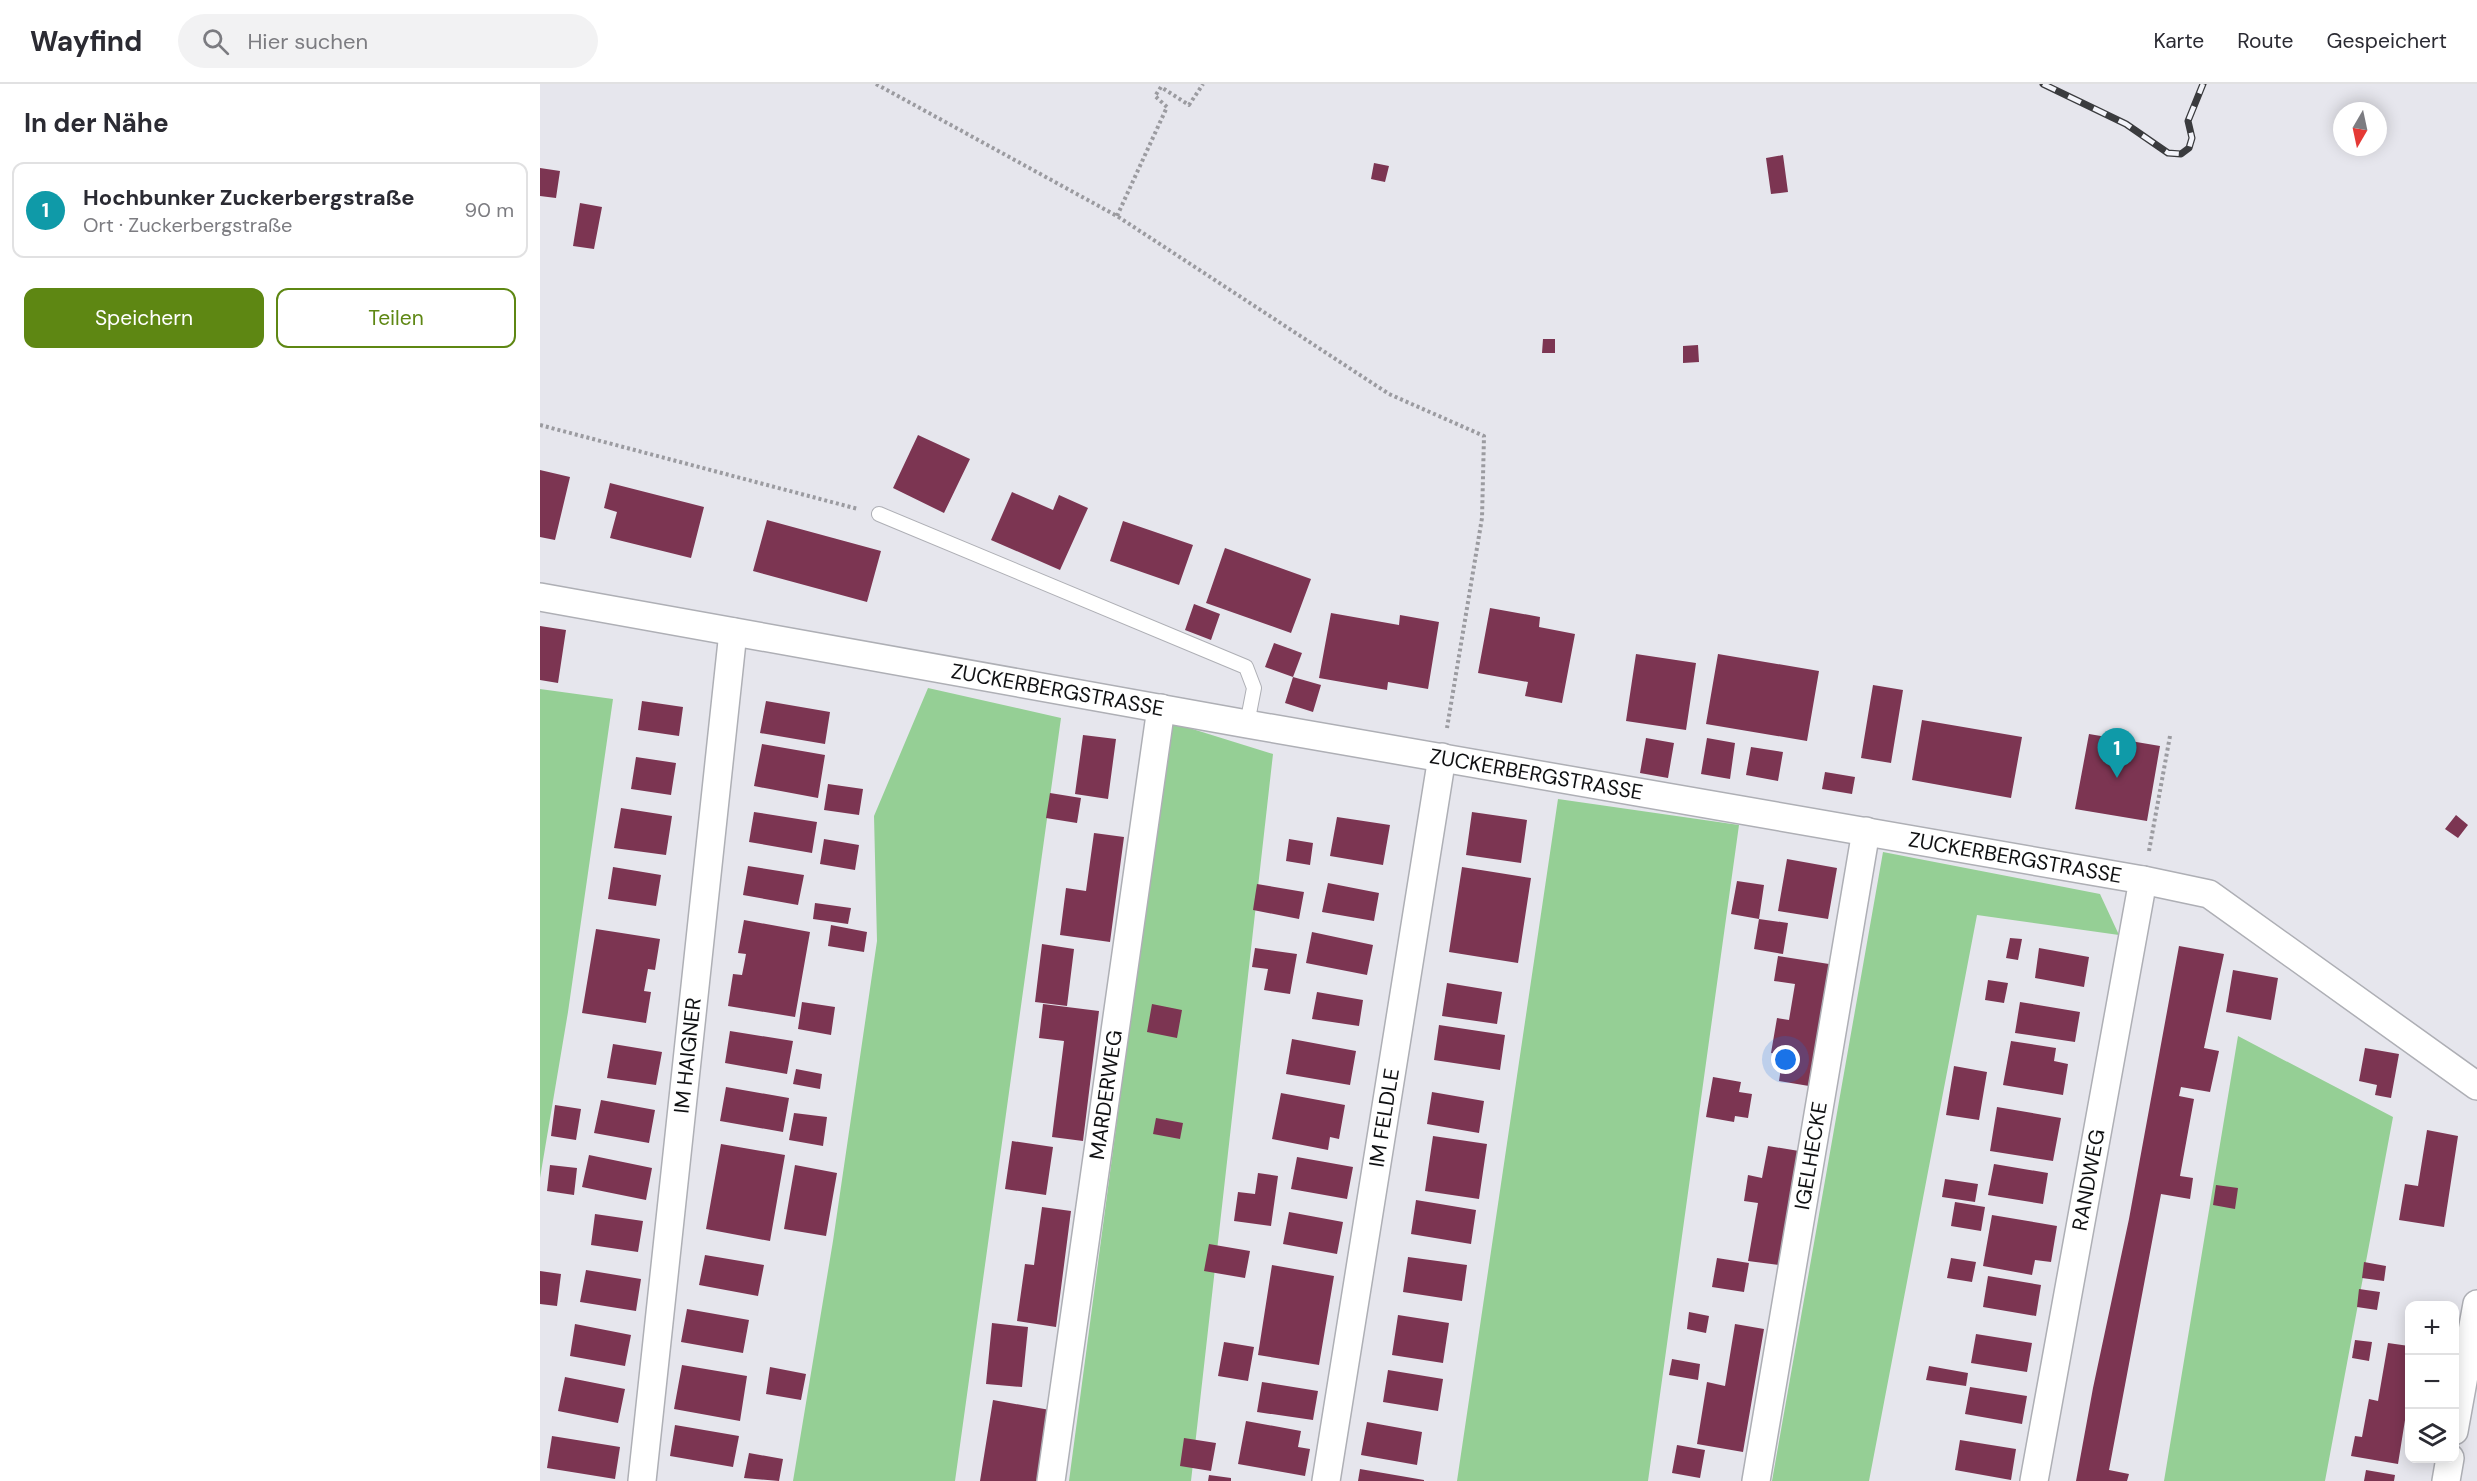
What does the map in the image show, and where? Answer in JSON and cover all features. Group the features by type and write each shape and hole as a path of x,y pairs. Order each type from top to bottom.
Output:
{"street":[{"name":"ZUCKERBERGSTRASSE","path":"540,597 1247,724 1442,756 2144,880 2209,894 2477,1086"},
{"name":"IM HAIGNER","path":"642,1481 733,632"},
{"name":"MARDERWEG","path":"1051,1481 1161,708"},
{"name":"IM FELDLE","path":"1326,1481 1442,756"},
{"name":"IGELHECKE","path":"1756,1481 1866,831"},
{"name":"RANDWEG","path":"2034,1481 2144,880"},
{"path":"2458,1409 2477,1304"},
{"path":"2446,1481 2449,1463"}],"lane":[{"path":"879,514 1246,667 1254,688 1247,724"}],"path":[{"path":"876,84 1117,216 1389,394 1484,436 1482,518 1442,756"},
{"path":"1117,216 1167,107 1155,96 1161,87 1189,105 1203,84"},
{"path":"540,425 879,514"},
{"path":"2144,880 2170,736"}],"green space":[{"path":"928,688 1061,718 955,1481 793,1481 833,1241 877,941 874,816"},
{"path":"540,689 613,699 568,1012 540,1178"},
{"path":"1170,722 1273,754 1191,1481 1069,1481"},
{"path":"1558,799 1739,825 1648,1481 1457,1481"},
{"path":"1883,852 2100,894 2119,935 1977,915 1869,1481 1772,1481"},
{"path":"2238,1036 2393,1117 2325,1481 2164,1481"}],"building":[{"path":"1783,155 1788,192 1771,194 1766,158"},
{"path":"1374,163 1389,166 1385,182 1371,179"},
{"path":"540,168 560,171 556,198 540,196"},
{"path":"580,203 602,207 594,249 573,246"},
{"path":"1543,339 1555,339 1555,353 1542,353"},
{"path":"1698,345 1699,362 1683,363 1683,346"},
{"path":"918,435 970,459 944,513 893,488"},
{"path":"540,470 570,477 555,540 540,537"},
{"path":"610,483 704,507 691,558 610,538 617,512 604,508"},
{"path":"1012,492 1053,510 1059,495 1088,508 1060,570 991,540"},
{"path":"767,520 881,551 867,602 753,571"},
{"path":"1123,521 1193,545 1179,585 1110,561"},
{"path":"1225,548 1311,579 1291,633 1206,603"},
{"path":"1194,604 1220,614 1211,640 1185,630"},
{"path":"1490,608 1540,617 1539,627 1575,634 1562,703 1525,696 1528,682 1478,673"},
{"path":"1331,613 1399,625 1400,615 1439,622 1428,689 1388,682 1387,690 1319,678"},
{"path":"540,626 566,630 558,683 540,680"},
{"path":"1274,643 1302,653 1293,677 1265,667"},
{"path":"1636,654 1696,663 1686,730 1626,721"},
{"path":"1718,654 1819,671 1807,741 1706,724"},
{"path":"1293,677 1321,685 1313,712 1285,703"},
{"path":"1873,685 1903,690 1891,763 1861,758"},
{"path":"642,701 683,707 679,736 638,730"},
{"path":"766,701 830,712 825,744 760,733"},
{"path":"1922,720 2022,737 2011,798 1912,780"},
{"path":"2089,734 2160,746 2147,821 2075,809"},
{"path":"1083,735 1116,739 1108,799 1075,794"},
{"path":"1646,738 1674,743 1668,778 1640,773"},
{"path":"1707,738 1735,743 1730,779 1701,774"},
{"path":"762,744 825,755 818,798 754,786"},
{"path":"1751,747 1783,752 1778,781 1746,775"},
{"path":"636,757 676,763 671,795 631,789"},
{"path":"1825,772 1855,777 1852,794 1822,789"},
{"path":"828,784 863,789 859,815 824,810"},
{"path":"1050,793 1081,798 1077,823 1046,818"},
{"path":"621,808 672,816 666,855 614,848"},
{"path":"754,812 817,822 812,853 749,842"},
{"path":"1472,812 1527,820 1521,863 1466,855"},
{"path":"2456,815 2468,825 2458,838 2445,829"},
{"path":"1337,817 1390,825 1383,865 1330,856"},
{"path":"1094,833 1124,837 1110,942 1060,935 1066,888 1086,891"},
{"path":"824,839 859,845 855,870 820,864"},
{"path":"1289,839 1313,843 1310,865 1286,861"},
{"path":"1787,859 1837,868 1828,919 1778,911"},
{"path":"748,866 804,875 798,905 743,895"},
{"path":"613,867 661,875 656,906 608,899"},
{"path":"1462,867 1531,878 1518,963 1449,952"},
{"path":"1737,881 1764,885 1759,919 1731,914"},
{"path":"1328,883 1379,893 1374,921 1322,912"},
{"path":"1257,884 1304,892 1299,919 1253,910"},
{"path":"815,903 851,908 848,924 813,919"},
{"path":"1759,919 1788,923 1783,954 1754,949"},
{"path":"744,920 810,932 795,1017 728,1006 733,974 742,975 744,965 746,954 738,953"},
{"path":"831,925 867,932 864,952 828,946"},
{"path":"596,929 660,939 655,970 648,969 644,991 651,992 646,1023 582,1013"},
{"path":"1312,932 1373,945 1367,975 1306,963"},
{"path":"2010,938 2022,939 2018,960 2006,958"},
{"path":"1042,944 1074,949 1067,1006 1035,1002"},
{"path":"2179,946 2224,954 2204,1048 2219,1051 2210,1092 2181,1087 2179,1096 2194,1099 2180,1176 2193,1178 2190,1199 2161,1194 2109,1470 2129,1474 2127,1481 2076,1481 2129,1219"},
{"path":"1255,948 1297,954 1290,994 1264,990 1268,969 1252,967"},
{"path":"2039,948 2089,957 2084,987 2035,978"},
{"path":"1778,956 1829,964 1809,1086 1779,1081 1783,1055 1771,1053 1777,1018 1789,1020 1795,984 1774,981"},
{"path":"2233,970 2278,978 2271,1020 2226,1012"},
{"path":"1988,980 2008,983 2004,1003 1985,1000"},
{"path":"1447,983 1502,992 1497,1024 1442,1016"},
{"path":"1317,992 1363,1000 1359,1026 1312,1019"},
{"path":"802,1002 835,1007 831,1035 798,1029"},
{"path":"2020,1002 2080,1012 2075,1042 2015,1033"},
{"path":"1043,1004 1099,1011 1083,1141 1052,1137 1064,1041 1039,1038"},
{"path":"1152,1004 1182,1010 1177,1038 1147,1032"},
{"path":"1439,1025 1505,1035 1500,1070 1434,1060"},
{"path":"730,1031 793,1041 787,1074 725,1063"},
{"path":"1292,1039 1356,1051 1350,1085 1286,1074"},
{"path":"2011,1041 2056,1048 2054,1061 2068,1064 2063,1095 2003,1085"},
{"path":"613,1044 662,1052 656,1085 607,1078"},
{"path":"2365,1048 2399,1054 2391,1098 2375,1095 2377,1085 2359,1081"},
{"path":"1954,1066 1987,1072 1979,1120 1946,1115"},
{"path":"796,1069 822,1074 820,1089 793,1084"},
{"path":"1713,1077 1741,1082 1739,1092 1752,1094 1748,1118 1735,1116 1734,1122 1706,1117"},
{"path":"726,1087 789,1098 783,1132 720,1121"},
{"path":"1432,1092 1484,1101 1479,1133 1427,1124"},
{"path":"1281,1093 1345,1105 1339,1139 1330,1137 1328,1150 1272,1139"},
{"path":"601,1100 655,1110 649,1143 594,1133"},
{"path":"555,1105 581,1109 576,1140 551,1136"},
{"path":"1997,1107 2061,1118 2053,1161 1990,1151"},
{"path":"794,1113 827,1117 823,1146 789,1140"},
{"path":"1156,1118 1183,1123 1180,1139 1153,1134"},
{"path":"2427,1130 2458,1136 2444,1227 2399,1220 2405,1184 2418,1186"},
{"path":"1433,1136 1487,1144 1479,1199 1425,1191"},
{"path":"1012,1141 1053,1147 1046,1195 1005,1189"},
{"path":"721,1144 785,1155 770,1241 706,1229"},
{"path":"1768,1146 1799,1151 1779,1265 1748,1261 1758,1203 1744,1201 1748,1175 1762,1178"},
{"path":"589,1155 652,1168 646,1200 582,1187"},
{"path":"1297,1157 1353,1167 1347,1199 1291,1189"},
{"path":"1994,1164 2048,1173 2043,1204 1988,1195"},
{"path":"550,1165 577,1168 574,1195 547,1191"},
{"path":"795,1165 837,1173 826,1236 784,1229"},
{"path":"1258,1173 1278,1176 1271,1226 1234,1221 1238,1192 1255,1194"},
{"path":"1945,1179 1978,1184 1975,1202 1942,1197"},
{"path":"2216,1185 2238,1188 2235,1209 2213,1205"},
{"path":"1416,1200 1476,1210 1471,1244 1411,1234"},
{"path":"1955,1202 1985,1207 1981,1231 1951,1226"},
{"path":"1042,1207 1071,1211 1056,1327 1017,1321 1025,1264 1034,1265"},
{"path":"1289,1212 1343,1222 1337,1254 1283,1244"},
{"path":"595,1214 643,1221 638,1252 591,1245"},
{"path":"1992,1215 2057,1226 2051,1262 2035,1260 2032,1275 1983,1266"},
{"path":"1209,1244 1250,1251 1245,1278 1204,1271"},
{"path":"705,1255 764,1265 758,1296 699,1285"},
{"path":"1408,1257 1467,1265 1462,1301 1403,1292"},
{"path":"1717,1258 1749,1263 1744,1292 1712,1287"},
{"path":"1951,1258 1976,1262 1972,1282 1947,1278"},
{"path":"2364,1262 2386,1266 2384,1281 2362,1278"},
{"path":"1272,1265 1334,1276 1319,1365 1258,1355"},
{"path":"586,1270 641,1279 636,1311 580,1302"},
{"path":"540,1271 561,1274 557,1306 540,1304"},
{"path":"1988,1276 2041,1285 2036,1316 1983,1307"},
{"path":"2359,1289 2380,1292 2377,1310 2357,1307"},
{"path":"687,1309 749,1320 743,1353 681,1342"},
{"path":"1689,1312 1709,1316 1706,1333 1687,1329"},
{"path":"1398,1315 1449,1323 1443,1363 1392,1355"},
{"path":"992,1323 1028,1327 1022,1387 986,1384"},
{"path":"575,1324 631,1335 625,1366 570,1356"},
{"path":"1735,1324 1764,1329 1743,1452 1697,1444 1707,1382 1725,1386"},
{"path":"1976,1334 2032,1343 2027,1372 1971,1363"},
{"path":"2355,1340 2372,1342 2369,1361 2352,1358"},
{"path":"1224,1342 1254,1347 1248,1381 1218,1376"},
{"path":"2388,1343 2405,1345 2405,1420 2398,1464 2351,1456 2355,1436 2362,1437 2369,1399 2378,1401"},
{"path":"1672,1359 1700,1364 1698,1380 1669,1375"},
{"path":"682,1365 747,1376 740,1421 674,1409"},
{"path":"1929,1366 1968,1373 1966,1386 1926,1380"},
{"path":"770,1367 806,1374 801,1400 766,1394"},
{"path":"1388,1370 1443,1379 1438,1411 1383,1402"},
{"path":"565,1377 625,1389 618,1423 558,1411"},
{"path":"1262,1382 1318,1391 1313,1420 1257,1412"},
{"path":"1970,1387 2027,1396 2022,1424 1965,1414"},
{"path":"993,1400 1050,1410 1039,1481 980,1481"},
{"path":"1246,1421 1301,1431 1298,1447 1310,1449 1305,1476 1238,1464"},
{"path":"1367,1422 1422,1432 1417,1465 1361,1455"},
{"path":"675,1425 739,1436 733,1467 670,1456"},
{"path":"552,1436 620,1447 615,1479 547,1468"},
{"path":"1184,1438 1216,1443 1211,1471 1180,1466"},
{"path":"1960,1440 2016,1449 2011,1480 1955,1470"},
{"path":"1677,1445 1705,1450 1700,1478 1672,1473"},
{"path":"749,1453 783,1459 779,1481 744,1478"},
{"path":"1360,1469 1424,1480 1424,1481 1358,1481"},
{"path":"2366,1470 2395,1475 2394,1481 2364,1481"},
{"path":"1209,1475 1231,1478 1231,1481 1208,1481"}],"railway":[{"path":"2043,84 2126,124 2168,153 2181,154 2189,148 2192,138 2188,121 2203,84"}],"place":[{"name":"Hochbunker Zuckerbergstraße","path":"2117,778"}]}
